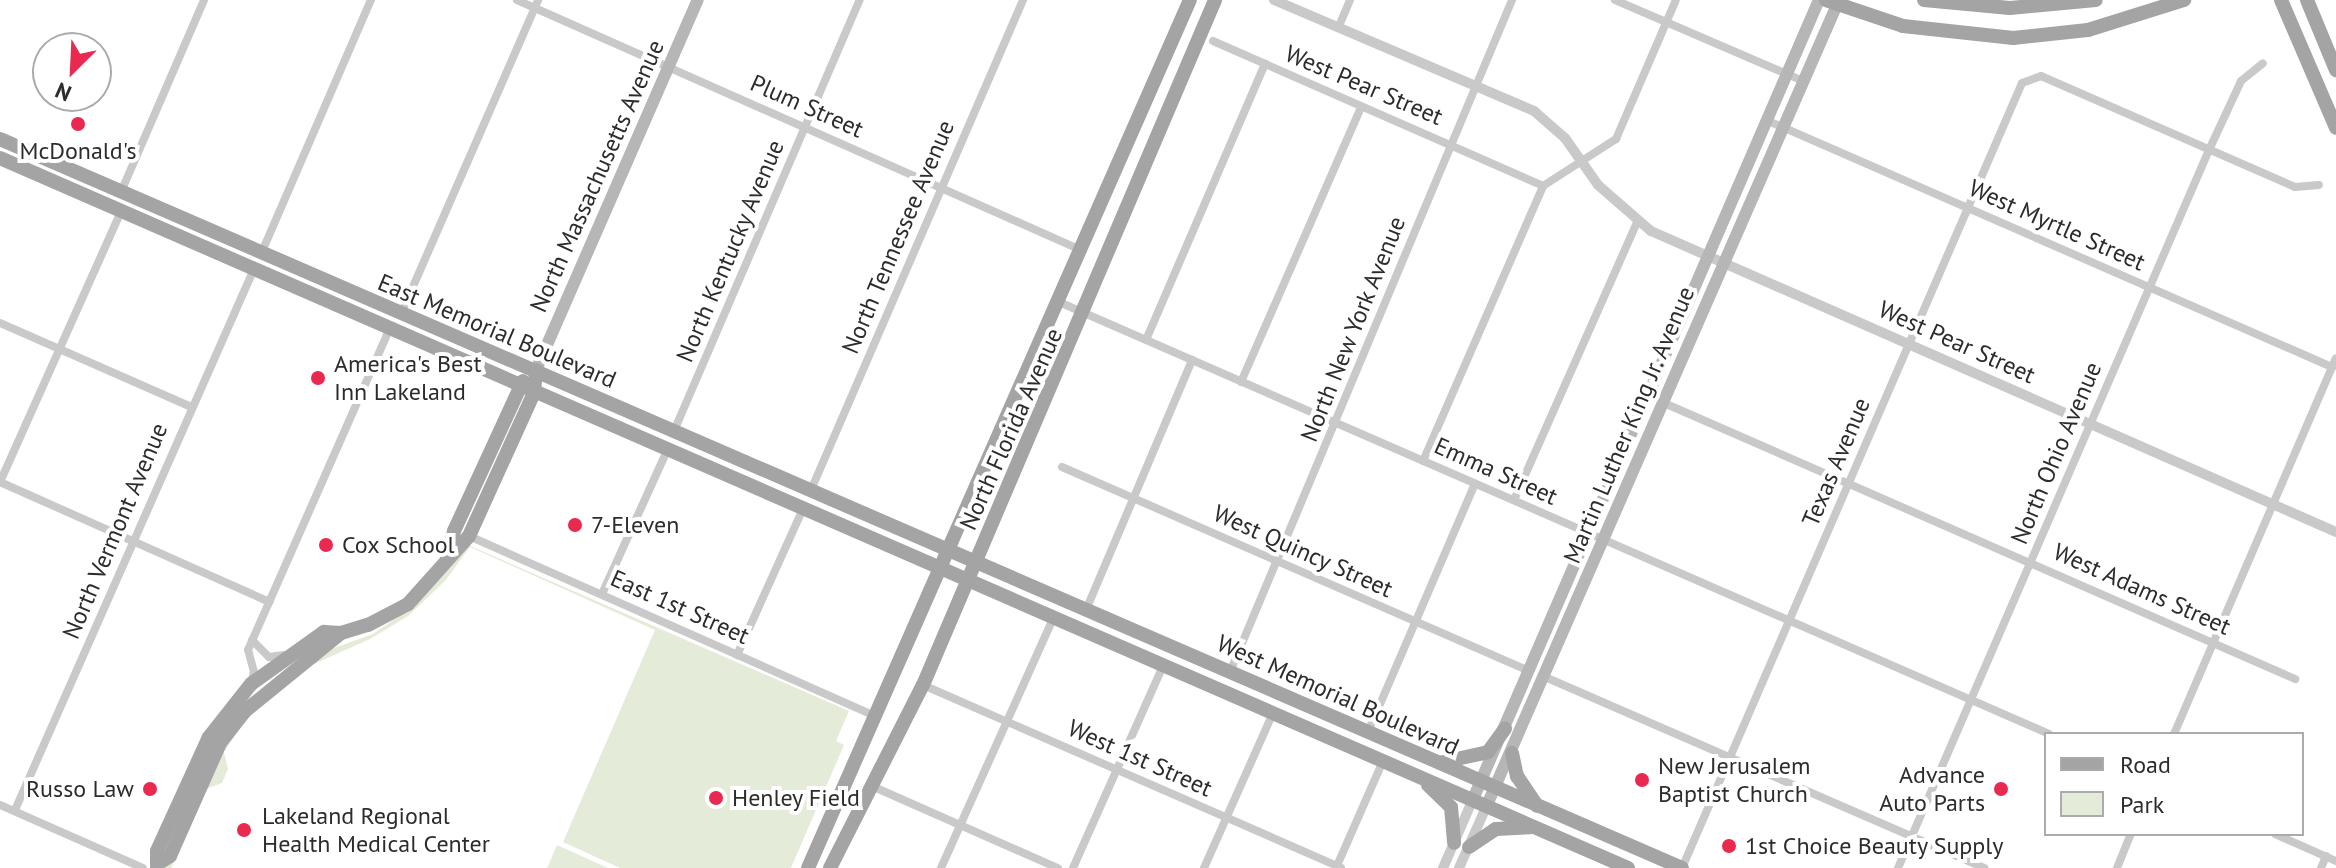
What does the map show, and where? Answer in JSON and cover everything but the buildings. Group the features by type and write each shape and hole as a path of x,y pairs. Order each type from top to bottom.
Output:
{"main road":[{"name":"North Massachusetts Avenue","path":"536,370 698,0"},
{"name":"North Florida Avenue","path":"808,868 951,551 1190,0"},
{"name":"North Florida Avenue","path":"830,868 874,787 923,685 1085,313 1215,0"},
{"name":"Martin Luther King Jr. Avenue","path":"1489,785 1505,729 1529,671 1819,0"},
{"path":"1924,0 2010,8 2096,0"},
{"path":"1834,2 1938,33 2013,38 2088,30 2184,0"},
{"path":"2307,0 2336,70"},
{"name":"Martin Luther King Jr. Avenue","path":"1480,802 1512,753 1784,128 1834,2"},
{"path":"2280,2 2336,128"},
{"name":"East Memorial Boulevard","path":"0,139 976,562"},
{"name":"East Memorial Boulevard","path":"0,158 942,569"},
{"path":"36,175 107,194 121,192"},
{"path":"121,211 180,219"},
{"path":"447,562 454,531 517,386 536,370"},
{"path":"158,866 170,856 220,743 245,711 341,633 408,604 469,536 534,393 536,370"},
{"name":"West Memorial Boulevard","path":"976,562 1682,868"},
{"name":"West Memorial Boulevard","path":"942,569 1627,868"},
{"path":"158,866 157,851 209,737 251,684 288,653 324,632 341,633"},
{"path":"818,868 886,711 890,684"},
{"path":"1436,762 1474,759 1488,752 1505,729"},
{"path":"1512,753 1517,776 1538,807"},
{"path":"1419,777 1451,807 1454,843"},
{"path":"1469,847 1496,829 1537,827"}],"street":[{"path":"121,192 204,0"},
{"path":"261,254 371,0"},
{"name":"Plum Street","path":"517,0 537,4 669,67 1082,250"},
{"name":"North Kentucky Avenue","path":"674,431 860,0"},
{"name":"North Tennessee Avenue","path":"811,490 1023,0"},
{"name":"West Pear Street","path":"1274,0 1475,84 1545,119 1637,223 2336,532"},
{"path":"1339,26 1350,0"},
{"name":"North New York Avenue","path":"1230,672 1512,0"},
{"path":"1615,0 1803,81"},
{"path":"1423,461 1543,186 1616,139 1676,0"},
{"path":"401,314 537,4"},
{"name":"West Pear Street","path":"1213,41 1543,186"},
{"name":"North Ohio Avenue","path":"1898,868 2209,150 2241,81 2263,63"},
{"path":"1146,340 1265,64"},
{"name":"Texas Avenue","path":"1682,868 2022,83 2031,76 2209,150"},
{"path":"1241,382 1361,107"},
{"name":"West Myrtle Street","path":"1766,120 2332,367"},
{"path":"2209,150 2295,187 2319,185"},
{"path":"121,211 0,482 270,602"},
{"path":"1514,500 1637,223"},
{"name":"North Vermont Avenue","path":"15,810 254,269"},
{"name":"Emma Street","path":"1059,302 2044,732"},
{"path":"0,323 191,407"},
{"path":"251,684 254,672 248,650 390,328"},
{"path":"2175,732 2336,358"},
{"path":"1086,610 1192,360"},
{"name":"West Adams Street","path":"1664,403 2295,679"},
{"path":"602,594 667,451"},
{"name":"West Quincy Street","path":"1062,467 1529,671"},
{"path":"1368,732 1475,484"},
{"path":"737,655 803,509"},
{"name":"East 1st Street","path":"469,536 876,716"},
{"path":"941,868 1054,617"},
{"path":"252,640 269,657 288,653"},
{"path":"1073,868 1163,666"},
{"path":"1545,677 1984,868"},
{"name":"West 1st Street","path":"923,685 1338,867"},
{"path":"1204,868 1273,713"},
{"path":"1338,867 1383,761"},
{"path":"874,787 1058,868"},
{"name":"Martin Luther King Jr. Avenue","path":"1443,868 1454,843 1480,802"},
{"name":"Martin Luther King Jr. Avenue","path":"1459,868 1469,847 1480,802"},
{"path":"0,805 143,868"},
{"path":"2117,868 2130,836"},
{"path":"2280,836 2336,861"},
{"path":"2321,868 2326,856"}],"green space":[{"name":"Henley Field","path":"468,545 849,711 836,741 844,745 791,868 620,868 563,842 655,630 470,547 445,581 408,616 370,639 305,668 246,719 224,752 228,769 222,783 206,789 171,868 162,868 218,742 309,657 373,634 411,608"},
{"path":"557,845 608,868 547,868"}],"place":[{"name":"McDonald's","path":"78,124"},
{"name":"America's Best Inn Lakeland","path":"318,378"},
{"name":"7-Eleven","path":"575,525"},
{"name":"Cox School","path":"326,545"},
{"name":"New Jerusalem Baptist Church","path":"1642,780"},
{"name":"Russo Law","path":"150,789"},
{"name":"Advance Auto Parts","path":"2001,789"},
{"name":"Henley Field","path":"716,798"},
{"name":"Lakeland Regional Health Medical Center","path":"244,830"},
{"name":"1st Choice Beauty Supply","path":"1729,846"}]}
